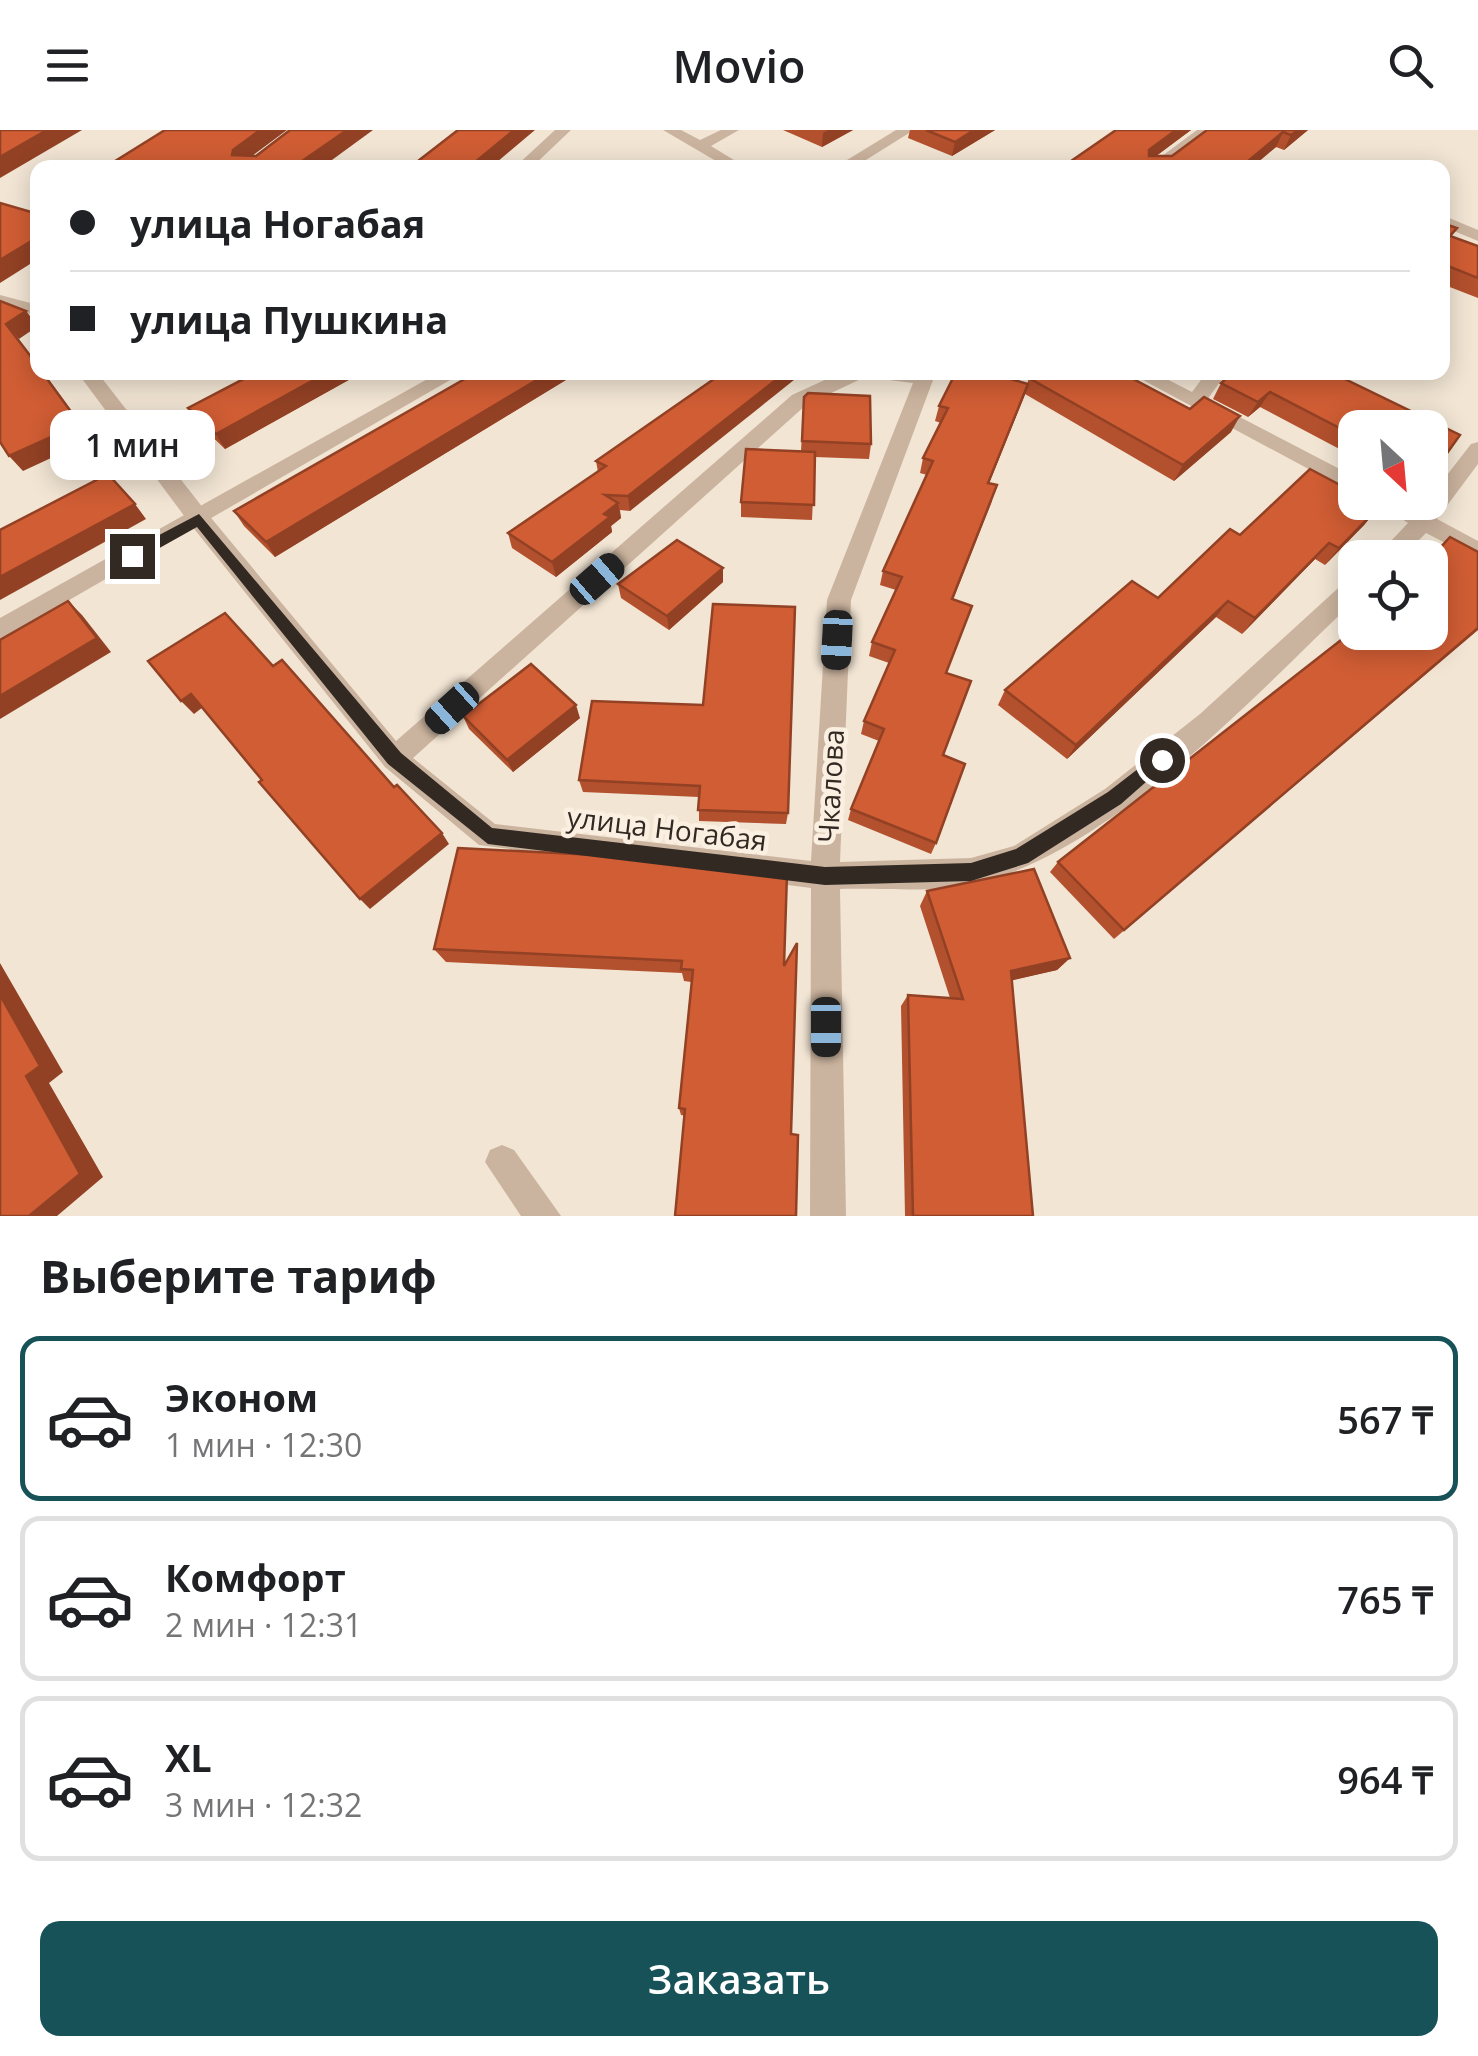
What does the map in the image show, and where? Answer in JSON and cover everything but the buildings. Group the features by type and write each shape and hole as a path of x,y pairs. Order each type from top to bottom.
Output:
{"street":[{"path":"529,160 564,130"},
{"path":"670,130 726,160"},
{"path":"702,146 732,130"},
{"path":"856,160 907,130"},
{"path":"1164,160 1207,130"},
{"path":"1450,224 1478,236"},
{"path":"0,300 30,309"},
{"name":"улица Ногабая","path":"92,380 199,519 394,759 488,836 825,876 971,872 1021,857 1115,798 1210,722 1338,602"},
{"path":"0,630 441,380"},
{"path":"394,759 799,400 842,380"},
{"name":"Чкалова","path":"828,1216 825,876 839,600 924,380"},
{"path":"1154,380 1338,477"},
{"path":"1196,400 1212,380"},
{"path":"1404,540 1423,522 1478,449"},
{"path":"1419,520 1478,551"},
{"path":"502,1162 543,1216"}],"route":[{"path":"132,556 199,519 394,759 488,836 825,876 971,872 1021,857 1115,798 1162,760"}]}
